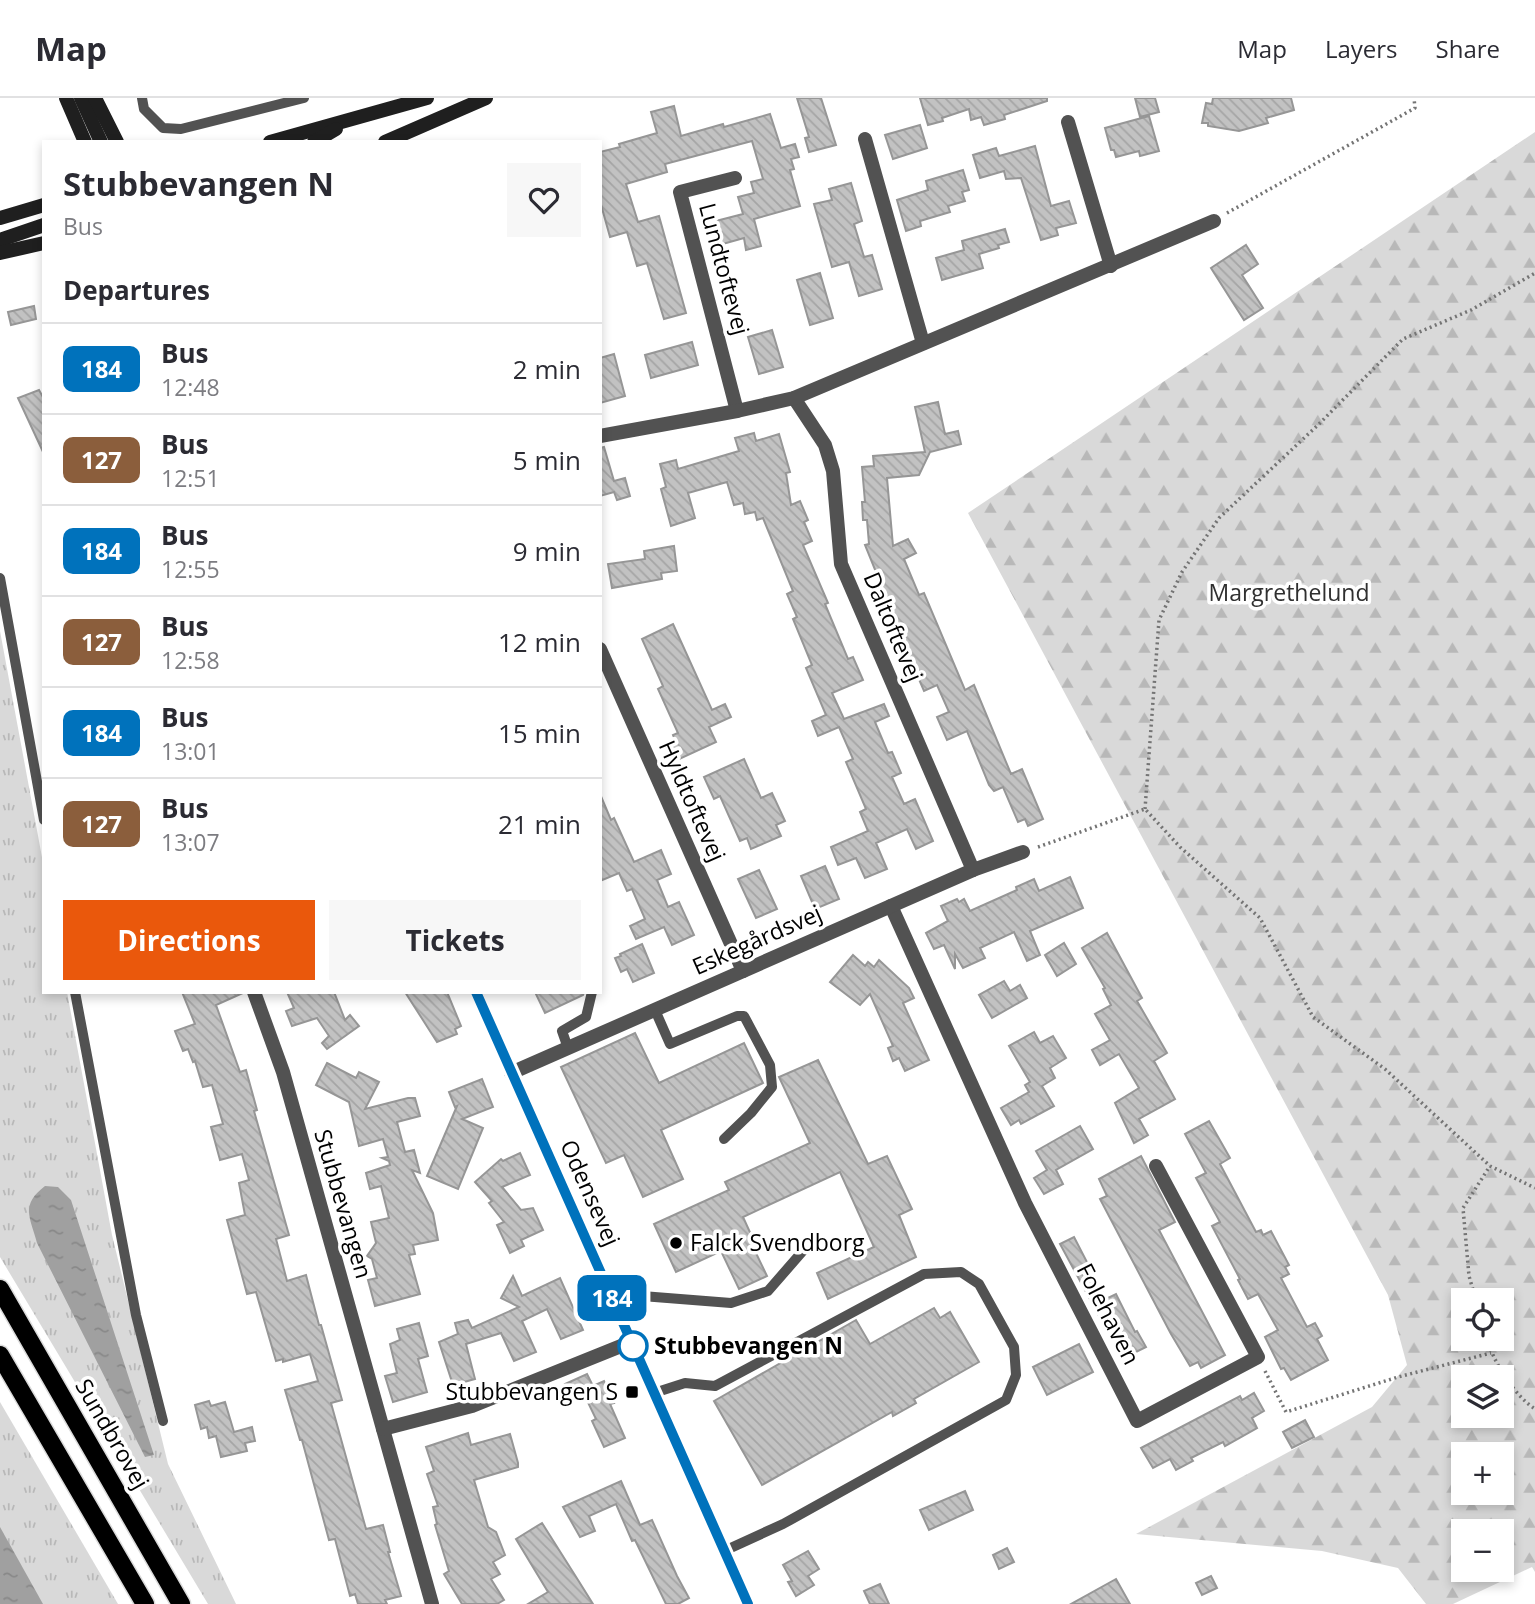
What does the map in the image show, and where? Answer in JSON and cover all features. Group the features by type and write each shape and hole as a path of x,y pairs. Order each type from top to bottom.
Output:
{"main road":[{"name":"Sundbrovej","path":"0,1289 181,1604"},
{"path":"0,1355 145,1604"},
{"path":"0,1369 65,1469"}],"street":[{"path":"66,98 84,140"},
{"path":"81,98 100,140"},
{"path":"95,98 116,140"},
{"path":"277,140 427,98"},
{"path":"390,140 486,98"},
{"path":"317,140 352,119"},
{"path":"1068,122 1111,266"},
{"path":"865,139 923,343"},
{"name":"Lundtoftevej","path":"735,178 680,192 737,411"},
{"path":"0,218 42,206"},
{"path":"602,436 794,398 1213,221"},
{"path":"0,240 42,226"},
{"path":"0,253 42,243"},
{"name":"Daltoftevej","path":"794,398 825,445 833,471 841,564 973,870"},
{"name":"Hyldtoftevej","path":"602,654 743,971"},
{"name":"Eskegårdsvej","path":"511,1073 973,870 1023,852"},
{"name":"Folehaven","path":"891,906 1025,1203 1138,1421 1258,1357"},
{"name":"Stubbevangen","path":"255,994 283,1072 432,1604"},
{"name":"Odensevej","path":"477,994 748,1604"},
{"path":"1156,1166 1258,1357"},
{"path":"383,1429 472,1406 631,1342"}],"lane":[{"path":"142,98 144,109 163,128 181,129 304,98"},
{"path":"0,578 42,809"},
{"path":"75,994 135,1315 163,1421"},
{"path":"568,1048 562,1031 586,1017 592,994"},
{"path":"655,1010 670,1044 737,1016 744,1016 769,1065 772,1087 751,1113 724,1139"},
{"path":"616,1306 642,1296 731,1303 768,1291 814,1237"},
{"path":"654,1393 685,1383 715,1386 924,1274 961,1272 979,1284 1014,1347 1016,1375 1006,1400 783,1524 724,1551"}],"path":[{"path":"1213,221 1415,108 1414,98"},
{"path":"1535,273 1471,310 1403,339 1319,424 1219,518 1182,572 1159,620 1145,809 1180,847 1260,918 1313,1017 1385,1069 1490,1166 1535,1188"},
{"path":"1023,852 1145,809"},
{"path":"1472,1288 1468,1276 1463,1208 1490,1166"},
{"path":"1258,1357 1286,1412 1398,1377 1491,1353 1523,1401 1535,1409"}],"green space":[{"name":"Margrethelund","path":"1535,132 1535,1572 1532,1567 1514,1575 1514,1519 1451,1519 1451,1582 1500,1582 1453,1604 1426,1604 1398,1568 1322,1551 1136,1534 1372,1407 1407,1365 1388,1295 968,513"},
{"path":"0,631 42,857 42,994 67,994 112,1235 168,1464 236,1604 208,1604 0,1257"},
{"path":"0,1402 118,1604 0,1604"}],"water":[{"path":"45,1186 58,1187 71,1200 154,1455 145,1457 37,1243 29,1212 32,1199"},
{"path":"0,1527 43,1604 0,1604"}],"building":[{"path":"797,98 821,98 836,145 809,152 805,138 809,137"},
{"path":"920,98 1047,98 1047,101 1004,115 1005,119 984,125 981,117 971,120 969,109 928,125"},
{"path":"1135,98 1155,98 1159,112 1140,117"},
{"path":"1213,98 1291,98 1294,110 1266,118 1268,123 1239,131 1202,123 1206,103 1212,104"},
{"path":"674,106 681,136 770,114 781,148 795,144 799,157 791,159 794,169 790,170 800,206 754,219 761,246 746,250 744,238 719,245 712,222 743,214 738,197 754,193 751,182 763,179 752,141 665,164 667,172 626,184 638,222 659,216 686,313 664,319 647,263 637,266 627,232 610,237 602,208 602,152 657,133 651,112"},
{"path":"1149,116 1159,151 1140,156 1139,151 1116,157 1114,150 1111,150 1105,128"},
{"path":"920,125 927,148 893,159 885,135"},
{"path":"1035,146 1051,206 1069,201 1076,223 1056,228 1058,235 1041,240 1021,178 1006,179 1004,171 980,178 973,155 996,148 999,156"},
{"path":"963,170 969,190 962,192 965,201 948,206 950,212 920,221 921,226 906,231 897,200 928,190 926,181"},
{"path":"851,183 862,221 854,224 864,257 872,255 882,289 859,296 849,262 832,267 814,204 832,200 829,189"},
{"path":"1005,229 1009,242 979,254 983,268 942,280 936,258 964,250 962,241"},
{"path":"1246,245 1258,264 1242,275 1263,308 1244,320 1211,268"},
{"path":"820,273 833,318 810,325 797,280"},
{"path":"34,306 36,319 11,325 8,312"},
{"path":"772,330 783,367 759,374 748,337"},
{"path":"692,342 698,365 651,378 645,355"},
{"path":"614,354 625,396 602,402 602,357"},
{"path":"39,390 42,395 42,450 18,398"},
{"path":"938,402 945,434 958,431 961,444 930,452 919,475 887,478 893,546 908,539 916,553 904,559 919,595 924,593 965,690 974,685 1011,774 1022,769 1043,819 1028,826 1025,819 1018,822 1003,787 994,791 989,785 967,731 947,740 937,717 949,712 937,685 924,691 891,615 893,614 865,545 869,544 867,520 863,520 862,502 865,502 862,467 874,466 873,456 925,452 915,407"},
{"path":"754,433 756,441 779,434 790,472 786,473 791,505 800,501 808,520 804,522 812,541 803,545 848,659 853,657 863,680 832,693 844,719 884,704 889,716 875,722 888,753 892,752 901,773 892,777 904,804 915,799 933,841 916,849 907,829 876,843 887,869 865,878 856,858 838,865 831,847 868,831 860,812 866,809 846,762 853,759 839,727 818,736 812,721 826,715 806,668 812,665 793,619 797,617 787,594 793,591 763,518 757,520 755,512 745,514 743,503 734,505 727,482 688,493 695,518 671,526 661,489 666,487 660,464 676,460 678,469 739,451 735,438"},
{"path":"602,448 614,481 625,478 630,496 617,500 614,492 602,495"},
{"path":"674,546 677,571 661,573 662,579 612,588 608,564 645,559 644,551"},
{"path":"673,624 712,710 725,704 731,717 709,727 716,742 675,761 667,744 675,740 673,735 678,733 658,689 663,686 642,639"},
{"path":"744,759 761,798 772,793 785,821 776,825 781,836 751,849 747,838 740,841 720,796 714,799 704,777"},
{"path":"602,799 634,862 661,850 671,874 657,880 668,907 679,902 694,935 672,945 664,927 636,939 630,926 645,919 632,889 627,891 619,873 602,880"},
{"path":"825,866 839,899 815,909 801,876"},
{"path":"759,870 777,909 756,918 738,879"},
{"path":"1070,877 1083,908 1030,931 1040,955 1027,961 1014,932 980,948 985,958 963,968 955,954 955,969 944,945 934,949 926,933 948,921 941,906 957,899 959,902 964,899 970,911 1017,890 1016,887 1034,879 1039,891"},
{"path":"1107,933 1142,998 1137,1001 1167,1053 1154,1061 1175,1099 1139,1119 1148,1135 1134,1143 1115,1103 1139,1088 1119,1054 1100,1065 1092,1050 1110,1040 1095,1014 1111,1005 1103,989 1105,988 1082,948"},
{"path":"1064,943 1076,964 1057,976 1045,955"},
{"path":"642,944 654,973 633,982 627,969 621,972 615,958"},
{"path":"853,955 865,966 868,962 874,967 879,960 909,988 914,998 903,1003 929,1060 905,1071 899,1058 893,1061 888,1048 893,1046 870,994 860,1005 830,982"},
{"path":"1004,981 1010,991 1020,985 1027,998 992,1018 979,995"},
{"path":"183,994 241,994 216,1005 240,1072 246,1070 257,1110 254,1111 289,1235 276,1239 287,1281 306,1275 321,1325 342,1400 331,1403 366,1529 383,1525 401,1596 385,1600 387,1604 358,1604 355,1594 350,1596 335,1539 329,1540 302,1440 285,1390 318,1381 310,1354 283,1362 283,1359 276,1361 256,1292 247,1294 227,1220 245,1215 239,1183 249,1180 242,1154 220,1160 211,1127 223,1124 212,1085 203,1087 195,1061 193,1062 188,1049 183,1051 175,1031 195,1024"},
{"path":"288,994 335,994 345,1020 350,1015 359,1026 327,1049 322,1043 329,1036 317,1018 292,1026 286,1011 294,1008"},
{"path":"406,994 448,994 461,1026 455,1029 457,1034 437,1042"},
{"path":"536,994 583,994 583,995 545,1013"},
{"path":"1034,1032 1040,1043 1053,1036 1066,1058 1050,1068 1055,1078 1042,1086 1054,1106 1021,1124 1019,1120 1011,1125 1001,1108 1029,1092 1025,1085 1030,1082 1009,1046"},
{"path":"635,1033 659,1083 744,1043 763,1083 661,1130 683,1179 643,1197 624,1155 606,1163 561,1067"},
{"path":"818,1060 868,1164 887,1156 912,1209 899,1215 916,1257 828,1299 817,1273 874,1247 840,1172 743,1217 767,1276 739,1289 721,1251 676,1272 654,1224 729,1190 725,1182 810,1143 779,1077"},
{"path":"327,1063 356,1078 359,1072 379,1082 365,1109 415,1098 420,1116 397,1122 405,1152 414,1150 420,1173 412,1170 433,1213 438,1240 413,1245 415,1254 409,1255 420,1294 375,1306 368,1280 377,1278 372,1259 367,1256 376,1243 371,1222 389,1218 381,1186 370,1189 366,1173 390,1165 389,1161 382,1158 388,1157 383,1139 359,1146 349,1102 316,1085"},
{"path":"482,1079 493,1107 462,1119 483,1128 458,1189 427,1176 457,1106 455,1107 449,1092"},
{"path":"1209,1121 1230,1158 1220,1164 1256,1232 1261,1230 1263,1235 1271,1231 1289,1265 1285,1267 1289,1274 1281,1278 1307,1327 1315,1323 1322,1336 1317,1339 1328,1360 1291,1380 1284,1368 1281,1369 1265,1337 1278,1330 1258,1294 1248,1299 1212,1226 1220,1222 1196,1178 1206,1173 1185,1134"},
{"path":"1080,1126 1093,1149 1056,1170 1063,1184 1044,1194 1034,1178 1047,1170 1036,1151"},
{"path":"520,1153 530,1175 502,1187 521,1210 533,1208 543,1230 521,1240 524,1246 510,1253 497,1225 504,1222 489,1203 492,1201 475,1182 501,1159 503,1161"},
{"path":"1141,1156 1175,1222 1159,1230 1225,1355 1201,1368 1198,1362 1190,1366 1100,1199 1107,1196 1099,1179"},
{"path":"1074,1237 1106,1299 1116,1294 1135,1332 1137,1331 1146,1347 1132,1354 1112,1321 1104,1325 1060,1244"},
{"path":"513,1276 522,1296 560,1278 583,1330 561,1339 547,1309 522,1321 536,1352 514,1361 501,1333 466,1344 475,1379 453,1385 439,1342 458,1334 455,1323 468,1320 472,1328 519,1307 501,1298"},
{"path":"934,1308 940,1318 950,1312 979,1362 914,1399 916,1403 893,1416 892,1412 762,1485 714,1401 856,1320 870,1344"},
{"path":"419,1323 428,1356 418,1359 427,1392 393,1402 385,1376 397,1373 390,1344 400,1340 397,1329"},
{"path":"1079,1344 1093,1372 1047,1395 1033,1367"},
{"path":"587,1374 593,1386 604,1381 614,1403 610,1404 625,1438 604,1447 592,1421 596,1419 583,1392 571,1397 565,1384"},
{"path":"1254,1393 1264,1411 1252,1418 1257,1428 1225,1446 1223,1442 1191,1458 1193,1461 1176,1470 1170,1459 1153,1468 1141,1448 1240,1396 1242,1400"},
{"path":"209,1401 211,1406 225,1402 234,1432 252,1427 255,1441 245,1443 247,1451 221,1457 216,1436 209,1438 207,1427 201,1429 195,1405"},
{"path":"1305,1420 1314,1437 1292,1448 1283,1432"},
{"path":"468,1433 471,1445 510,1434 518,1463 518,1467 474,1480 488,1527 496,1532 505,1555 493,1562 500,1574 491,1579 504,1600 497,1604 462,1604 444,1574 449,1571 435,1525 433,1507 438,1506 427,1474 434,1471 426,1447"},
{"path":"621,1481 640,1525 652,1520 689,1598 678,1604 666,1604 635,1540 632,1541 616,1504 589,1516 595,1531 580,1537 563,1507"},
{"path":"965,1491 973,1510 929,1530 920,1510"},
{"path":"542,1523 593,1604 528,1604 548,1592 516,1539"},
{"path":"1007,1548 1014,1562 999,1569 993,1555"},
{"path":"808,1551 819,1569 808,1576 814,1585 796,1596 788,1582 792,1581 783,1565"},
{"path":"1211,1576 1217,1588 1202,1595 1196,1583"},
{"path":"1116,1579 1130,1604 1071,1604"},
{"path":"880,1584 889,1604 870,1604 864,1591"}],"bus line":[{"name":"184","path":"477,994 748,1604"}],"place":[{"name":"Falck Svendborg","path":"676,1243"},
{"name":"Stubbevangen N","path":"633,1346"},
{"name":"Stubbevangen S","path":"632,1392"}]}
